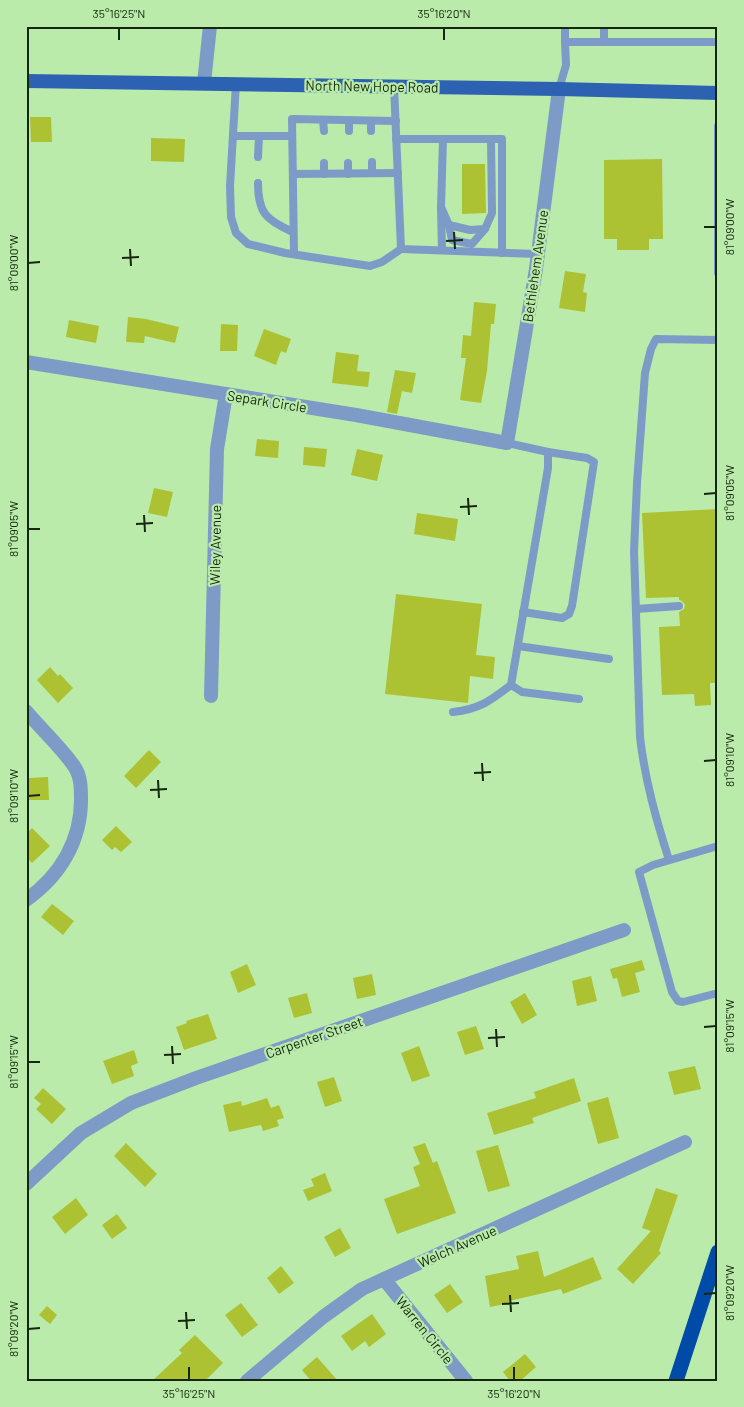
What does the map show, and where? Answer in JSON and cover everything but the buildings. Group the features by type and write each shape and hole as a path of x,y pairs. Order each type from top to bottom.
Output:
{"highway":[{"path":"676,1381 718,1252"}],"main road":[{"name":"North New Hope Road","path":"26,81 718,93"}],"street":[{"path":"204,83 210,26"},
{"name":"Bethlehem Avenue","path":"507,443 538,254 559,89"},
{"name":"Separk Circle","path":"26,362 356,415 507,443"},
{"name":"Wiley Avenue","path":"211,696 217,449 226,394"},
{"path":"26,711 75,767 81,786 81,808 78,828 71,849 58,871 26,900"},
{"name":"Carpenter Street","path":"26,1184 81,1133 131,1103 205,1074 624,930"},
{"name":"Welch Avenue","path":"247,1381 322,1317 362,1288 685,1142"},
{"name":"Warren Circle","path":"384,1279 466,1381"}],"lane":[{"path":"559,89 566,65 565,26"},
{"path":"604,26 604,42"},
{"path":"565,42 718,42"},
{"path":"236,84 230,217 236,233 248,244 294,254 370,266 382,262 401,249 538,254"},
{"path":"394,86 401,249"},
{"path":"294,254 292,119 396,121"},
{"path":"324,120 324,131"},
{"path":"349,120 349,131"},
{"path":"370,121 371,131"},
{"path":"718,126 718,273"},
{"path":"233,136 292,136"},
{"path":"258,157 259,136"},
{"path":"396,139 502,139 502,253"},
{"path":"442,250 443,139"},
{"path":"441,207 449,224 452,240 472,244 485,229 492,213 491,139"},
{"path":"372,162 372,174"},
{"path":"324,163 324,174"},
{"path":"348,163 348,174"},
{"path":"293,174 398,173"},
{"path":"258,183 258,198 261,210 276,224 293,232"},
{"path":"449,224 470,230 485,229"},
{"path":"669,860 653,809 640,737 634,551 639,443 645,373 651,349 656,339 718,340"},
{"path":"507,443 587,458 594,462 572,606 569,614 562,618 523,612"},
{"path":"454,712 472,710 492,699 511,685 548,468 548,452"},
{"path":"636,610 679,606"},
{"path":"518,646 609,659"},
{"path":"511,685 522,692 579,699"},
{"path":"718,846 669,860 638,872 672,992 678,1001 683,1002 718,993"}]}
